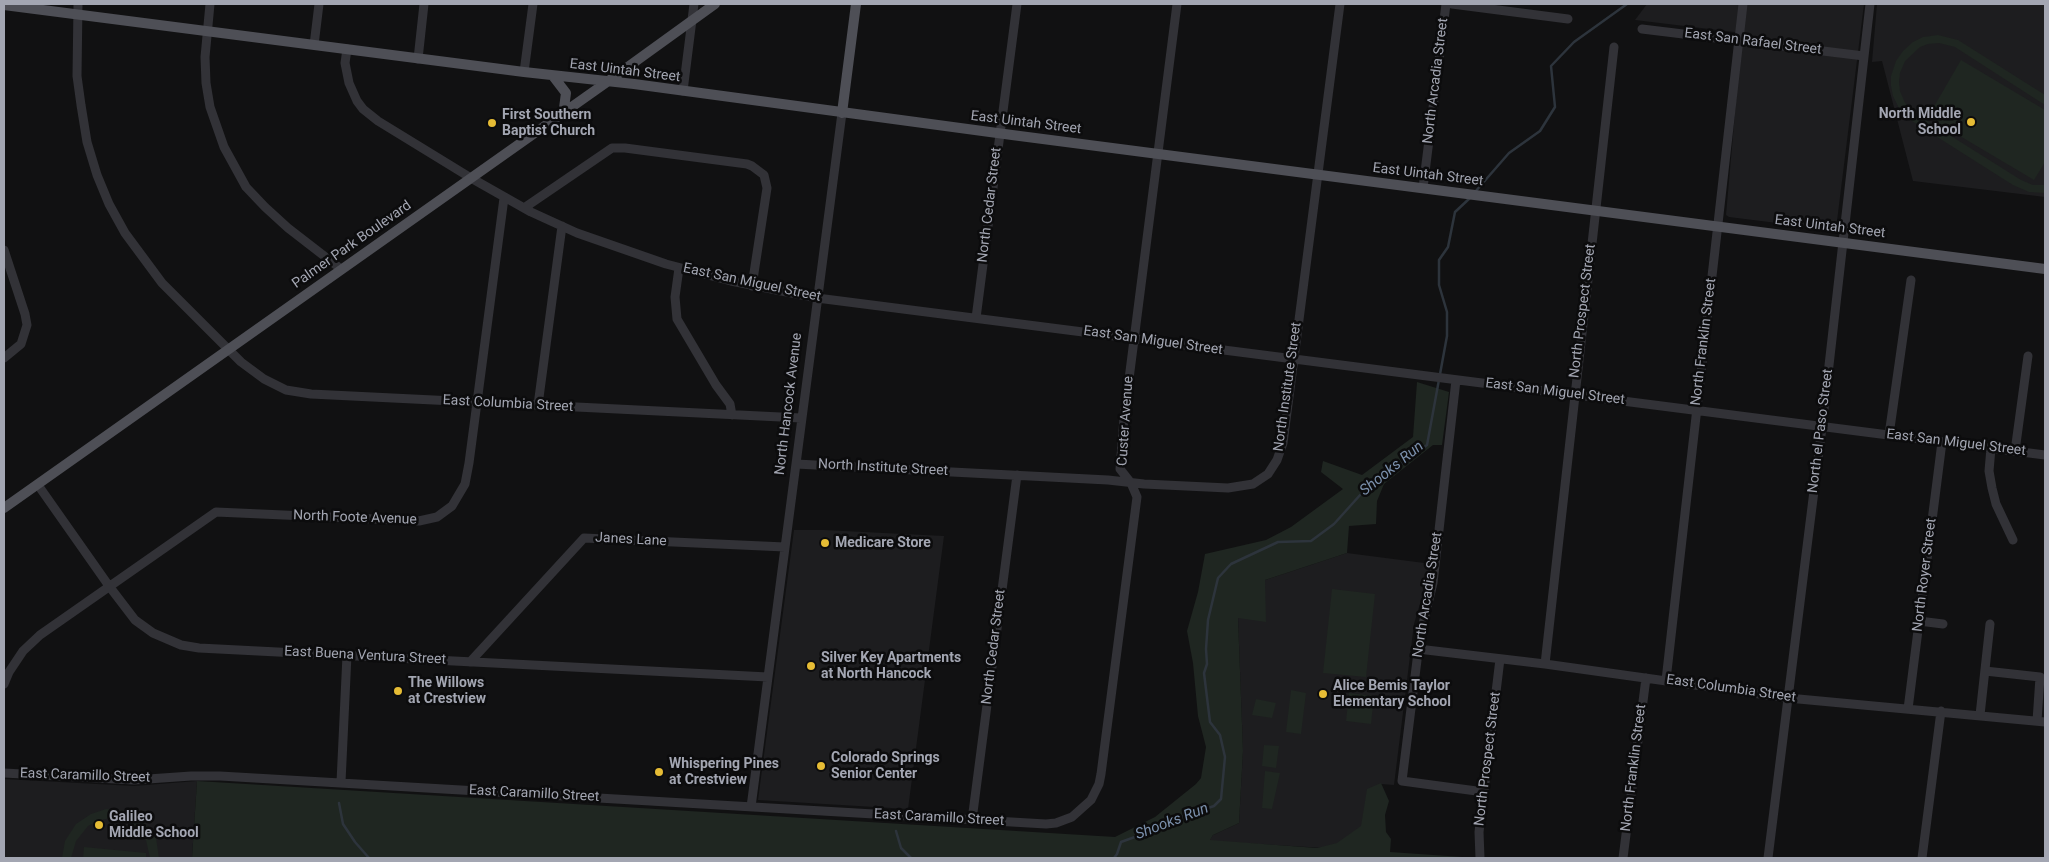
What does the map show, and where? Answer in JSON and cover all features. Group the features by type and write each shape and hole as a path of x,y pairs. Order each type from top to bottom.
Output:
{"main road":[{"name":"Palmer Park Boulevard","path":"4,508 38,486 341,269 608,82 715,4"},
{"name":"North Hancock Avenue","path":"842,112 856,4"},
{"name":"East Uintah Street","path":"4,5 78,9 207,31 1595,209 2045,269"},
{"path":"553,76 566,93 562,114"}],"street":[{"path":"210,4 207,31 206,83 216,129 234,167 246,187 265,207 288,228 341,269"},
{"path":"314,45 319,4"},
{"path":"418,58 424,4"},
{"path":"524,72 532,4"},
{"path":"683,91 694,4"},
{"name":"North Cedar Street","path":"976,318 1016,4"},
{"name":"Custer Avenue","path":"1065,820 1078,813 1091,800 1099,784 1101,774 1137,497 1131,483 1120,469 1134,338 1177,4"},
{"name":"North Institute Street","path":"796,464 1228,488 1253,484 1273,469 1280,452 1340,4"},
{"name":"North Arcadia Street","path":"1423,188 1446,4"},
{"path":"1452,4 1568,19"},
{"name":"North Franklin Street","path":"1666,680 1743,4"},
{"name":"North el Paso Street","path":"1768,858 1822,427 1870,4"},
{"name":"East Columbia Street","path":"78,9 77,76 87,142 97,175 109,204 125,233 162,283 229,349 264,379 280,387 311,394 801,418"},
{"name":"East San Rafael Street","path":"1642,29 1864,56"},
{"name":"North Prospect Street","path":"1545,664 1614,47"},
{"name":"East San Miguel Street","path":"347,49 345,63 348,83 357,102 363,109 378,121 504,198 562,226 632,253 679,268 752,286 817,298 2045,454"},
{"name":"North Hancock Avenue","path":"750,807 842,112"},
{"path":"524,208 612,148 625,148 747,164 759,170 766,182 752,286"},
{"name":"North Foote Avenue","path":"4,684 15,662 31,643 216,512 411,521 437,517 452,506 464,484 477,402 504,198"},
{"path":"538,405 562,226"},
{"path":"4,250 26,314 27,325 21,344 4,358"},
{"path":"679,268 675,297 678,319 716,385 730,404 732,415"},
{"path":"1888,435 1911,280"},
{"path":"2016,451 2028,356"},
{"name":"North Arcadia Street","path":"1456,380 1433,583 1418,649 1402,781 1484,792"},
{"name":"North Royer Street","path":"1908,709 1942,442"},
{"path":"1991,448 1989,471 1992,488 1996,504 2013,540"},
{"name":"North Cedar Street","path":"972,820 1017,475"},
{"name":"East Buena Ventura Street","path":"38,486 135,620 142,627 181,645 347,656 768,677"},
{"name":"Janes Lane","path":"470,662 584,538 785,547"},
{"path":"1919,621 1943,624"},
{"path":"1980,715 1990,624"},
{"name":"East Columbia Street","path":"1418,649 1666,680 1788,698 2041,721"},
{"path":"341,782 347,656"},
{"name":"North Prospect Street","path":"1480,858 1479,832 1500,659"},
{"path":"1985,671 2040,677 2041,721"},
{"name":"North Franklin Street","path":"1623,858 1646,678"},
{"path":"1922,858 1941,711"},
{"name":"East Caramillo Street","path":"4,773 134,780 205,775 1046,824 1065,820"}],"shaded area":[{"path":"1647,4 1864,4 1836,229 1729,217 1726,215 1742,33 1635,20"},
{"name":"North Middle School","path":"1877,4 2045,4 2045,197 1913,181 1882,61 1872,62"},
{"path":"1938,35 1958,40 2045,95 2045,105 1955,47 1939,43 1920,47 1905,61 1900,73 1899,82 1900,91 1905,103 1916,114 2021,180 2033,185 2045,185 2045,193 2029,192 2013,185 1912,121 1899,108 1893,96 1891,86 1891,76 1896,61 1913,42 1923,37"},
{"path":"1961,60 2045,110 2045,162 2034,180 1928,117"},
{"path":"1417,382 1449,392 1442,445 1433,445 1384,484 1377,501 1376,524 1349,526 1347,553 1265,580 1266,622 1238,618 1243,751 1239,823 1213,835 1210,840 1317,848 1337,843 1361,826 1367,789 1381,783 1389,801 1385,815 1386,832 1391,839 1390,852 1477,858 192,858 197,781 1115,837 1155,817 1201,778 1206,747 1198,716 1193,663 1187,631 1198,592 1205,554 1266,540 1291,527 1343,489 1321,472 1323,461 1362,475 1413,437"},
{"path":"794,530 944,536 908,809 758,800"},
{"name":"Alice Bemis Taylor Elementary School","path":"1347,553 1432,564 1414,624 1394,785 1381,784 1373,851 1209,841 1213,835 1239,823 1243,751 1238,618 1265,580"},
{"path":"1332,589 1375,594 1366,677 1323,673"},
{"path":"1291,690 1306,693 1301,734 1286,732"},
{"path":"1349,693 1374,696 1371,724 1346,721"},
{"path":"1256,699 1276,703 1272,718 1252,715"},
{"path":"1264,745 1279,746 1276,768 1262,766"},
{"path":"1265,771 1280,773 1272,809 1262,808"},
{"name":"Galileo Middle School","path":"4,779 134,786 197,781 192,858 4,858"},
{"path":"106,809 125,811 142,820 156,838 159,858 150,858 146,840 136,827 125,821 112,818 100,820 88,826 76,841 71,858 62,858 65,841 76,824 91,814"},
{"path":"84,847 146,853 146,858 83,858"}],"waterway":[{"name":"Shooks Run","path":"1475,192 1509,153 1540,131 1555,107 1551,66 1574,42 1627,4"},
{"name":"Shooks Run","path":"1114,858 1121,842 1157,829 1181,817 1214,806 1221,799 1225,757 1220,735 1210,722 1204,673 1207,664 1208,620 1218,578 1231,564 1278,542 1311,541 1334,524 1361,494 1427,445 1447,336 1447,312 1439,285 1439,260 1448,247 1455,212 1470,198"},
{"name":"Shooks Run","path":"339,803 343,824 369,858"},
{"name":"Shooks Run","path":"896,831 901,848 911,858"}],"place":[{"name":"North Middle School","path":"1971,122"},
{"name":"First Southern Baptist Church","path":"492,123"},
{"name":"Medicare Store","path":"825,543"},
{"name":"Silver Key Apartments at North Hancock","path":"811,666"},
{"name":"The Willows at Crestview","path":"398,691"},
{"name":"Alice Bemis Taylor Elementary School","path":"1323,694"},
{"name":"Colorado Springs Senior Center","path":"821,766"},
{"name":"Whispering Pines at Crestview","path":"659,772"},
{"name":"Galileo Middle School","path":"99,825"}]}
